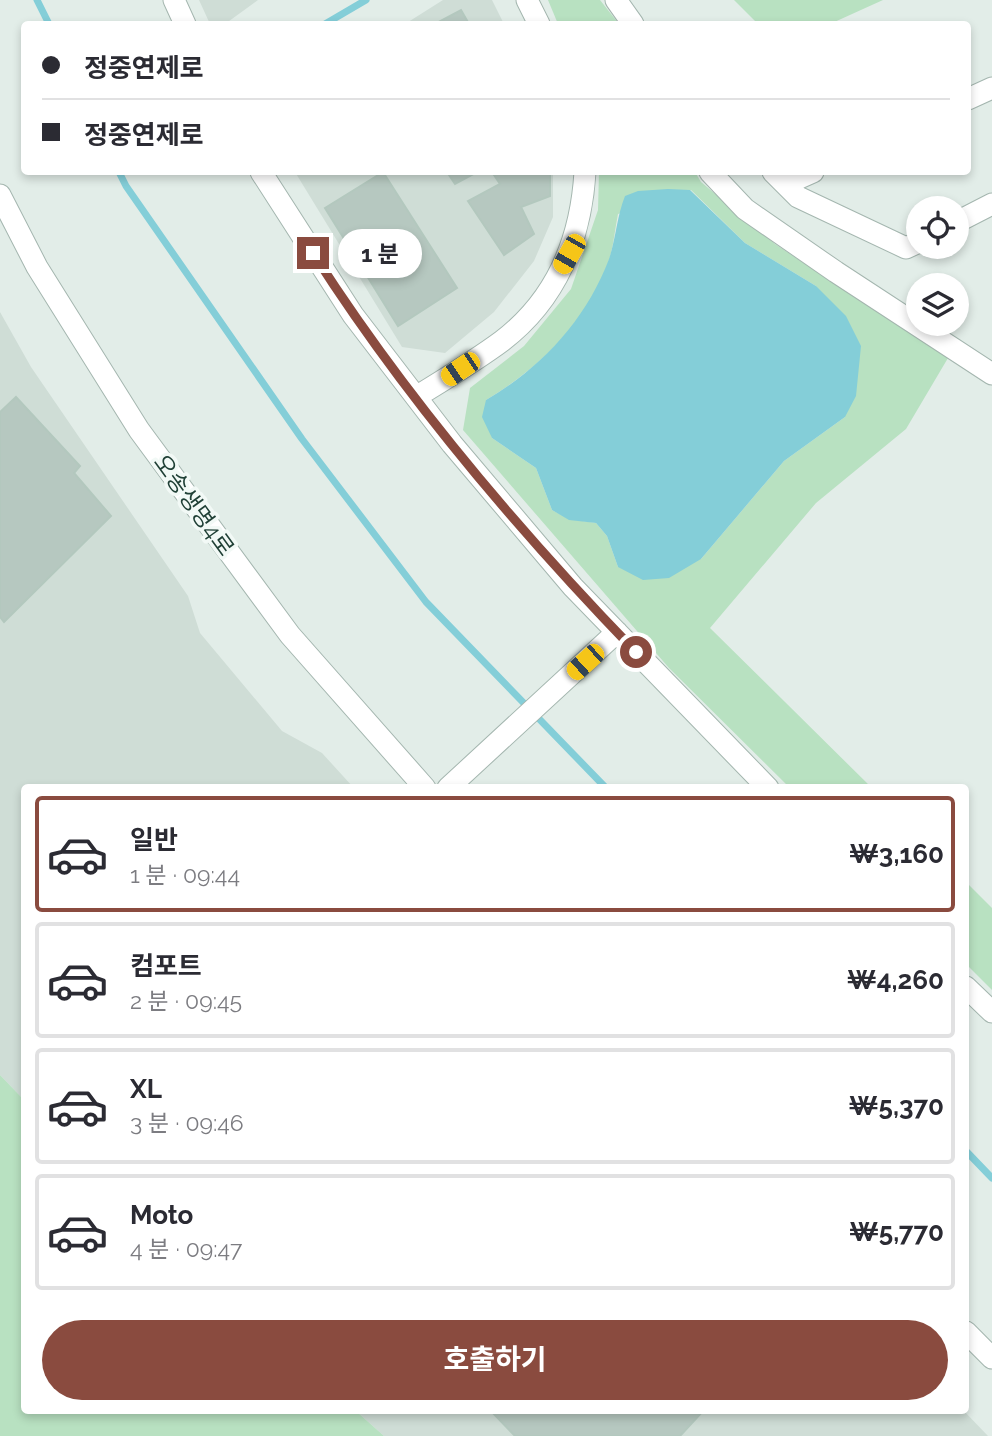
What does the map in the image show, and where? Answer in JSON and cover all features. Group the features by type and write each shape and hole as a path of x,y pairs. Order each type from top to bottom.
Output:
{"street":[{"path":"174,0 184,21"},
{"path":"527,0 538,21"},
{"path":"616,0 631,21"},
{"path":"971,98 992,88"},
{"path":"263,175 353,315 452,444 564,576 610,639 764,784"},
{"path":"416,397 504,340 542,301 569,254 583,206 584,175"},
{"path":"713,175 745,209 992,374"},
{"path":"780,178 798,197 906,248"},
{"name":"오송생명4로","path":"0,195 37,267 139,430 290,635 421,784"},
{"path":"969,216 992,204"},
{"path":"451,784 610,639"},
{"path":"969,990 992,1012"},
{"path":"969,1335 992,1358"}],"shaded area":[{"path":"199,0 258,0 229,21 209,21"},
{"path":"443,0 492,0 502,21 410,21"},
{"path":"297,175 553,175 553,217 534,261 494,312 445,353 402,347"},
{"path":"0,312 31,367 188,596 200,633 282,731 322,753 350,784 21,784 21,1097 0,1075"},
{"path":"359,1414 967,1414 988,1436 384,1436"}],"green space":[{"path":"548,0 600,0 617,21 557,21"},
{"path":"734,0 883,0 837,21 755,21"},
{"path":"599,175 697,175 701,182 775,244 906,330 906,336 915,336 948,358 906,429 816,503 710,628 868,784 786,784 669,668 463,430 470,388 524,346 571,289 598,210","holes":["691,190 745,243 816,286 845,417 784,461 701,559 618,567 607,536 596,523 569,519 552,510 536,468 492,438 486,400 544,357 577,321 601,279 611,252 618,214"]},
{"path":"969,885 992,908 992,990 969,967"},
{"path":"0,1075 21,1097 21,1414 359,1414 384,1436 0,1436"}],"water":[{"path":"690,190 745,243 816,286 846,316 861,346 856,396 845,417 784,461 701,559 669,578 643,580 618,567 607,536 596,523 569,520 552,510 536,468 492,438 482,417 486,400 543,357 560,340 588,302 609,259 625,196 638,191"}],"building":[{"path":"461,10 467,21 441,21"},
{"path":"378,175 385,175 457,288 398,326 325,208"},
{"path":"449,175 472,175 455,184"},
{"path":"494,175 550,175 550,196 521,207 534,234 504,255 468,201 500,184"},
{"path":"16,397 80,466 74,473 111,516 4,622 0,617 0,412"},
{"path":"494,1414 700,1414 680,1436 515,1436"}],"waterway":[{"path":"37,0 48,21"},
{"path":"330,21 366,0"},
{"path":"120,175 302,439 426,602 602,784"},
{"path":"969,1154 992,1178"}],"route":[{"path":"313,253 353,315 452,444 573,587 636,652"}]}
